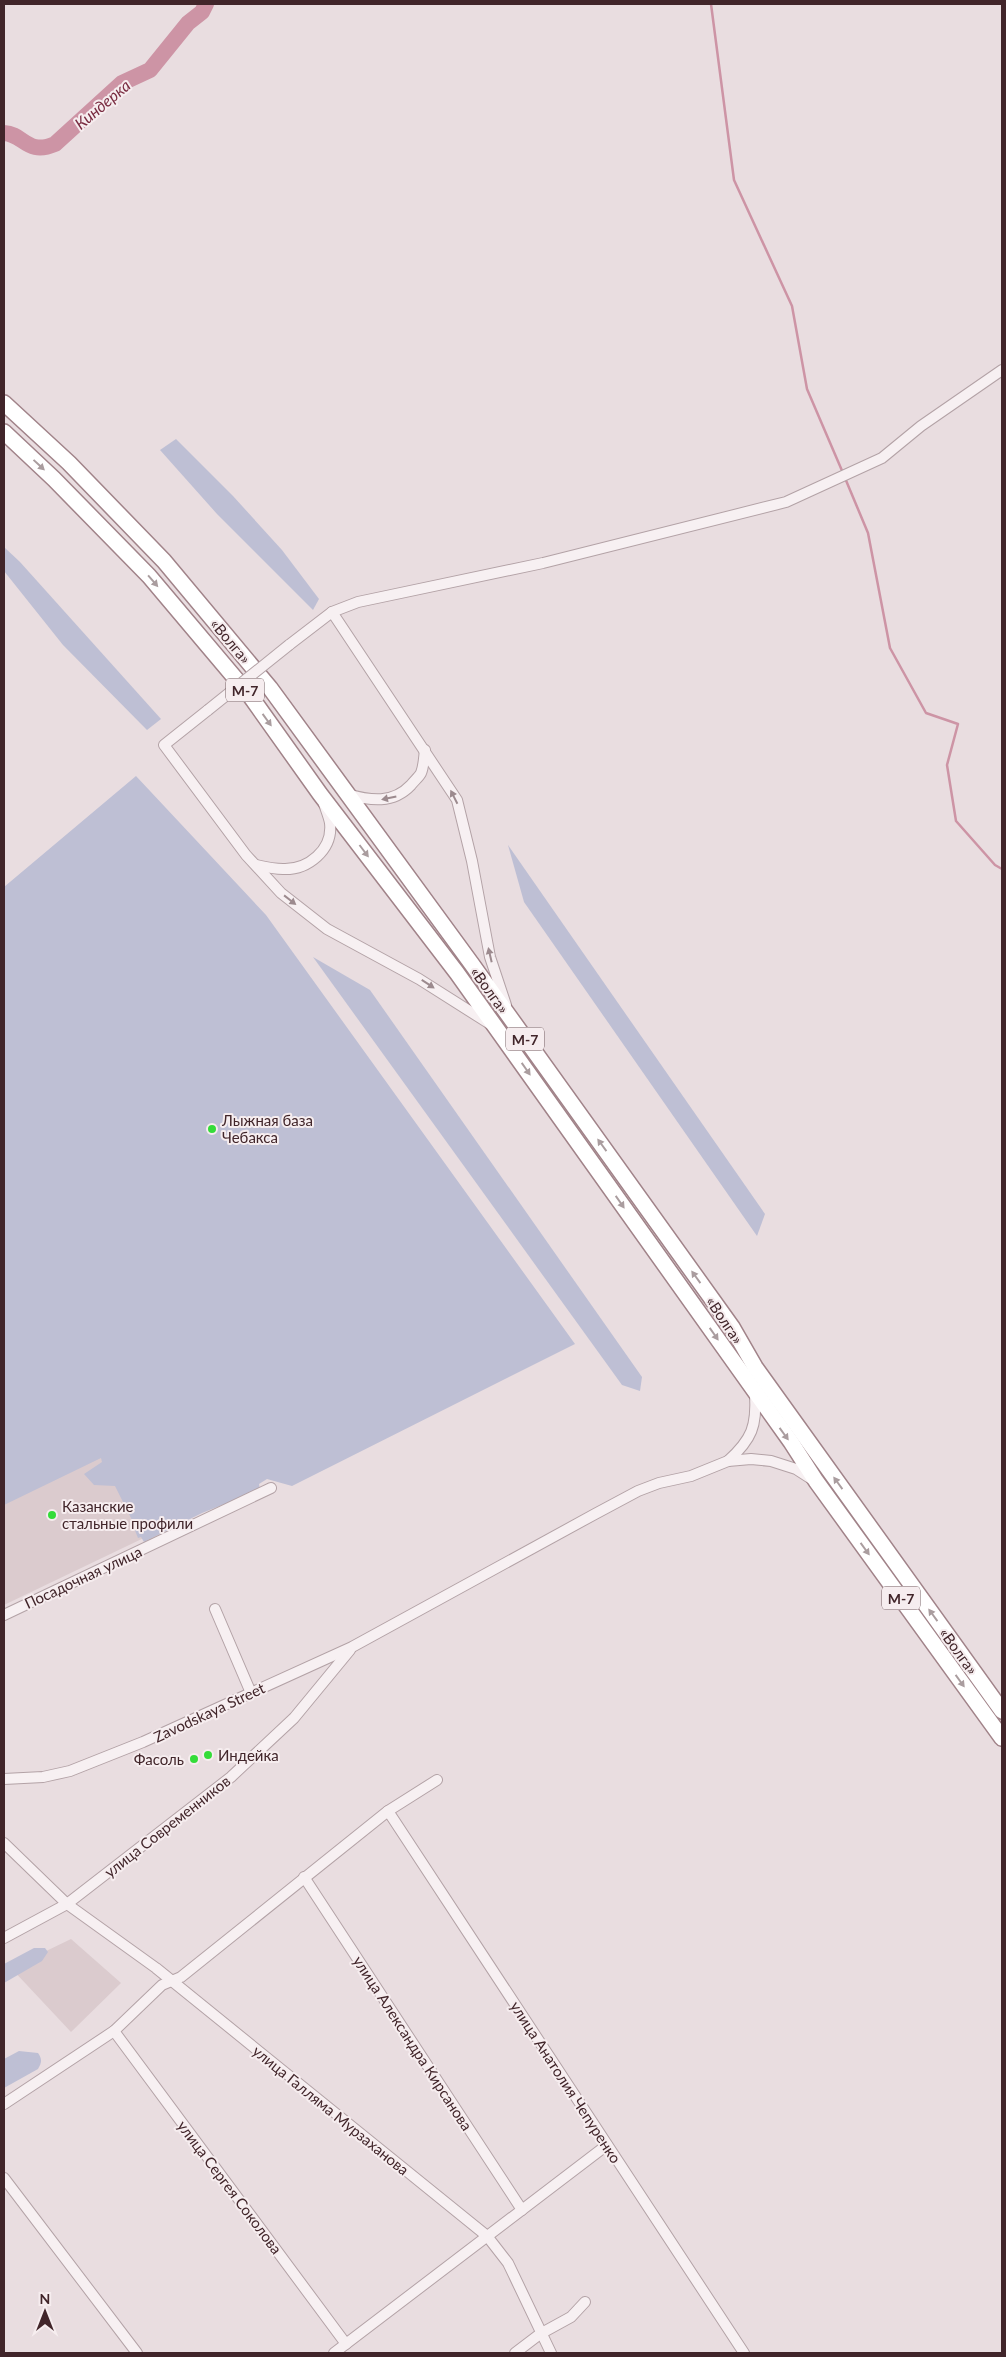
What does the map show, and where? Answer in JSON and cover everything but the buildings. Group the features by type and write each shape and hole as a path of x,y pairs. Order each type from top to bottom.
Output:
{"highway":[{"name":"«Волга»","path":"4,403 69,463 164,561 270,688 732,1327 755,1367 1002,1711"},
{"name":"«Волга»","path":"4,432 54,479 149,576 251,697 320,794 457,973 816,1481 1002,1738"}],"street":[{"path":"496,1028 420,979 327,929 281,893 256,865 174,762 164,745 332,612 358,602 542,563 786,502 882,458 921,426 1002,370"},
{"path":"332,612 457,800 472,861 490,957 510,1018"},
{"path":"347,794 365,800 379,800 393,798 404,793 421,773 425,750"},
{"path":"256,865 284,870 305,866 319,856 329,838 330,823 320,794"},
{"path":"728,1461 744,1447 752,1433 756,1416 756,1394"},
{"path":"728,1461 771,1461 796,1469 816,1481"},
{"name":"Zavodskaya Street","path":"4,1779 42,1777 70,1771 143,1742 352,1647 638,1491 691,1476 728,1461"},
{"name":"Посадочная улица","path":"4,1615 271,1488"},
{"path":"215,1609 252,1692"},
{"name":"улица Современников","path":"4,1938 67,1904 231,1777 294,1718 352,1647"},
{"path":"4,2104 114,2031 162,1984 181,1977 388,1811 437,1780"},
{"name":"улица Анатолия Чепуренко","path":"388,1811 744,2353"},
{"name":"улица Галляма Мурзаханова","path":"4,1843 67,1904 171,1980 487,2236 508,2263 540,2334 551,2353"},
{"name":"улица Александра Кирсанова","path":"304,1877 522,2210"},
{"name":"улица Сергея Соколова","path":"114,2031 346,2344"},
{"path":"334,2353 606,2145"},
{"path":"4,2178 137,2353"},
{"path":"515,2353 540,2334 571,2317 585,2302"}],"shaded area":[{"path":"176,439 233,496 282,550 319,599 313,610 217,514 160,450"},
{"path":"4,547 20,562 161,719 147,730 63,645 4,571"},
{"name":"Лыжная база Чебакса","path":"136,776 266,915 575,1344 292,1486 267,1479 259,1484 260,1490 202,1513 144,1542 141,1537 138,1538 133,1522 115,1486 94,1485 84,1474 102,1462 101,1458 4,1505 4,887"},
{"path":"508,845 765,1214 757,1236 524,902"},
{"path":"313,957 370,990 642,1377 640,1391 622,1385"},
{"name":"Казанские стальные профили","path":"4,1336 123,1474 150,1535 4,1605"},
{"path":"71,1939 121,1983 71,2032 11,1968"},
{"path":"34,1948 45,1948 48,1952 42,1961 4,1983 4,1964"},
{"path":"19,2051 38,2053 41,2059 38,2069 4,2088 4,2059"}],"waterway":[{"name":"Киндерка","path":"4,133 11,134 32,146 46,147 55,144 122,83 150,70 188,23 202,12 206,4"},
{"path":"711,4 734,180 792,306 807,389 843,473"},
{"path":"845,478 868,533 890,648 926,713 958,724 947,765 956,821 995,865 1002,869"}],"place":[{"name":"Лыжная база Чебакса","path":"212,1129"},
{"name":"Казанские стальные профили","path":"52,1515"},
{"name":"Индейка","path":"208,1755"},
{"name":"Фасоль","path":"194,1759"}]}
